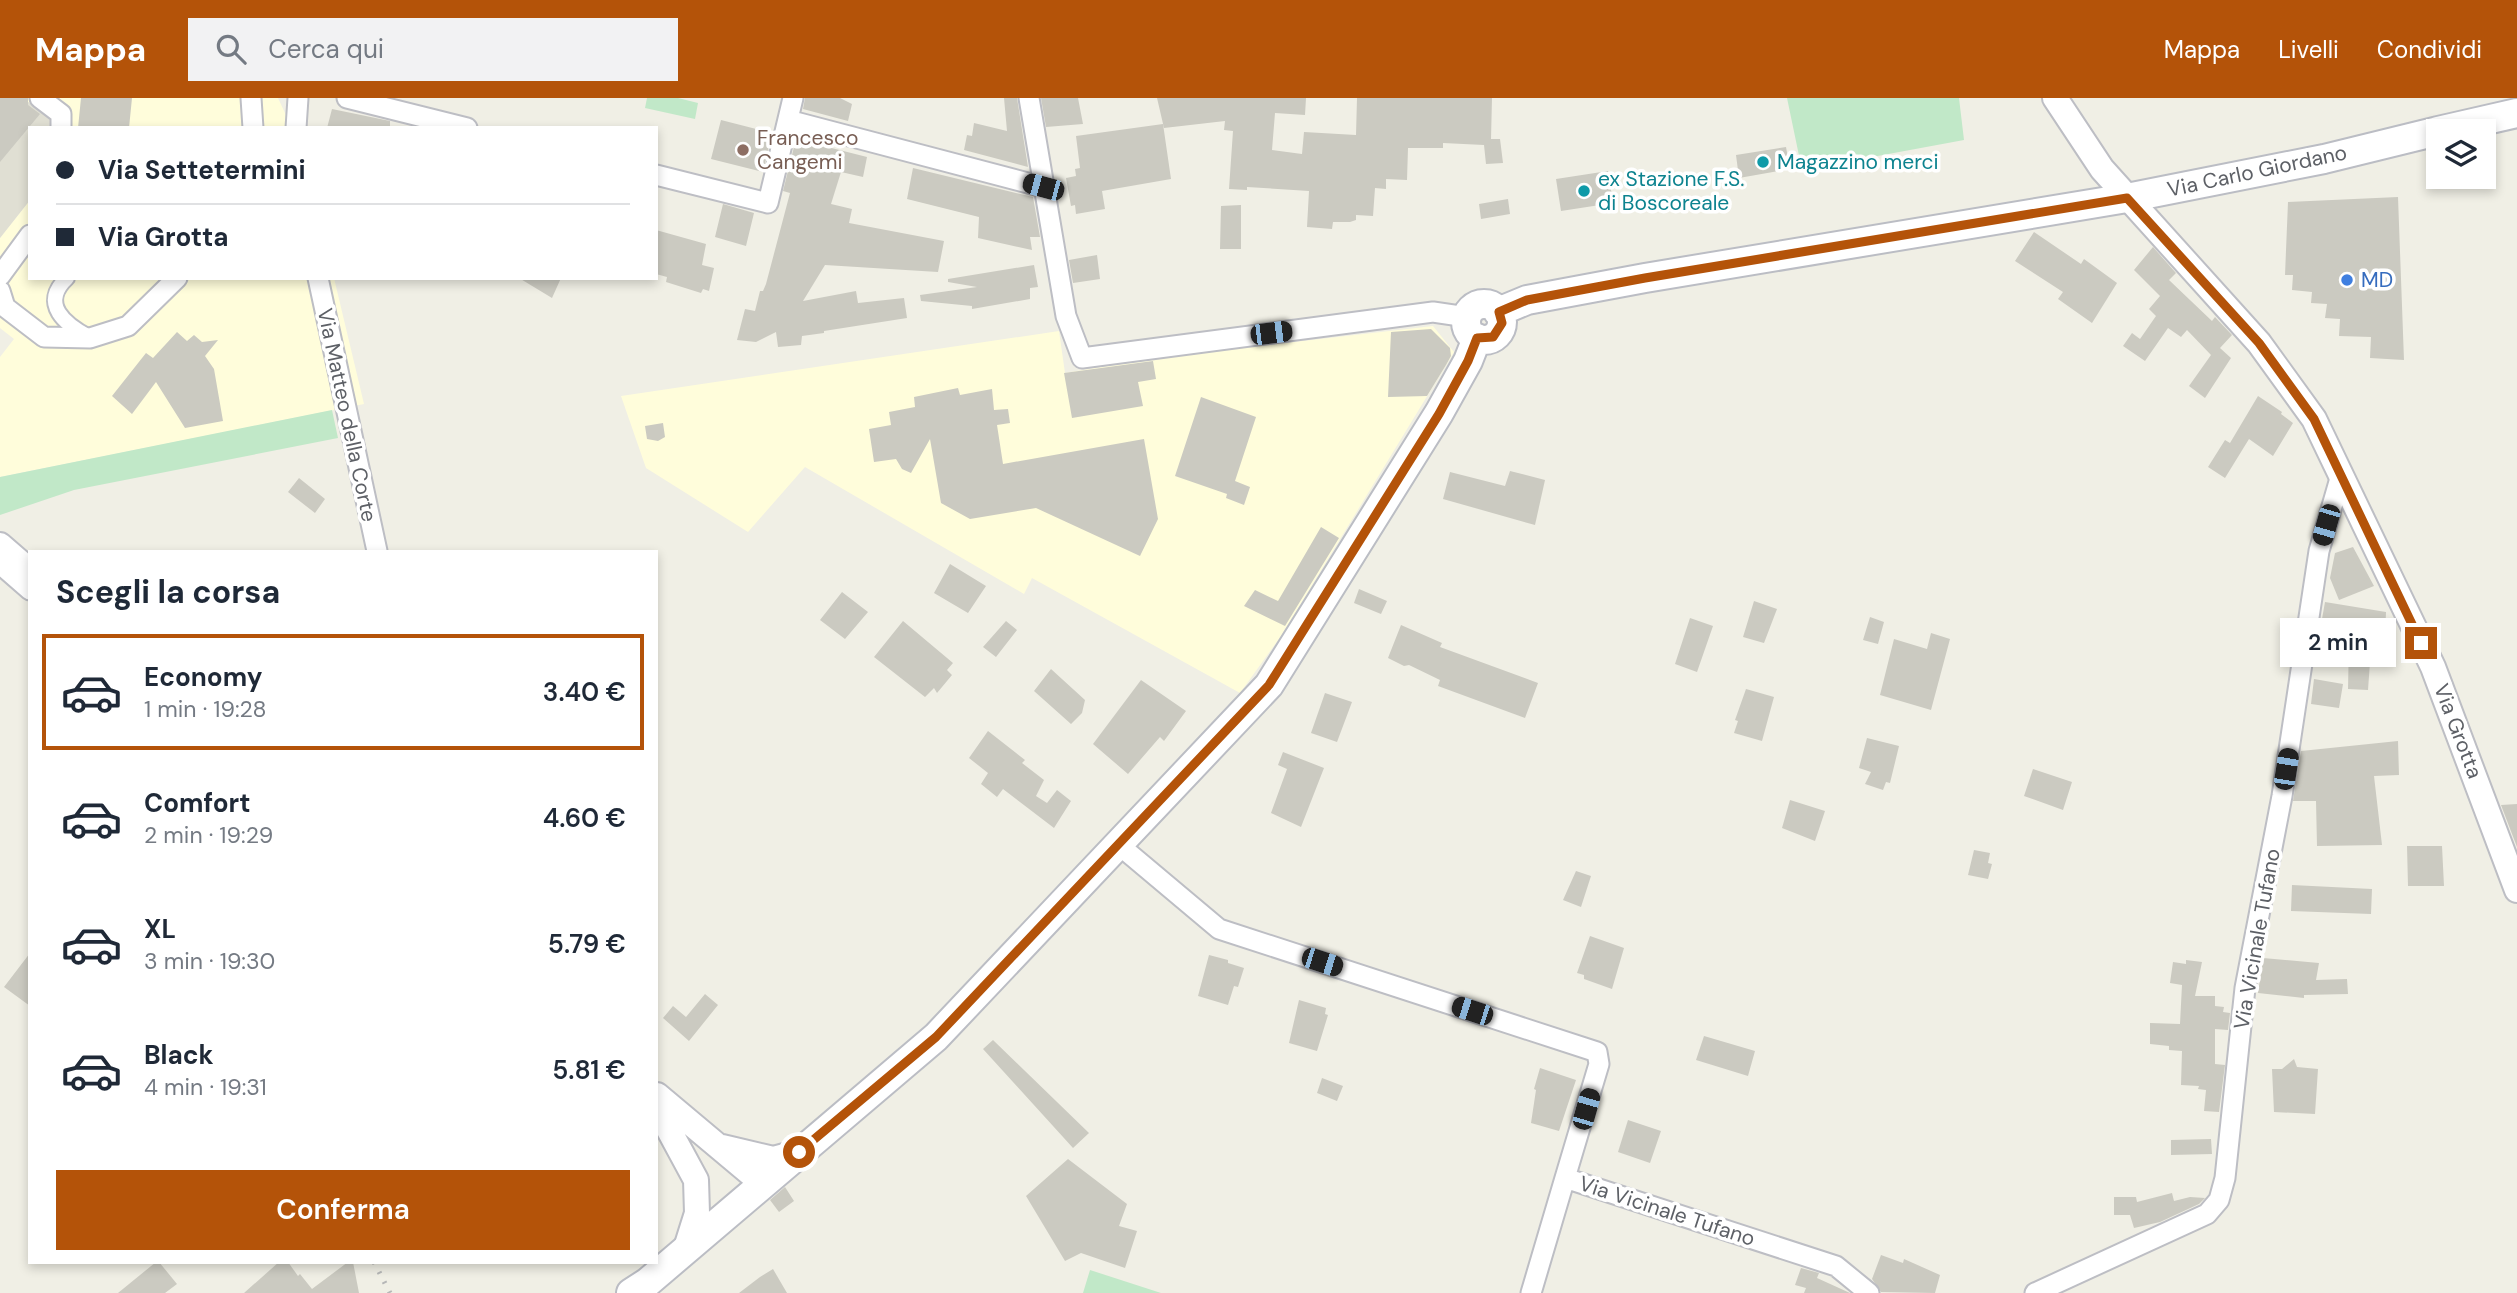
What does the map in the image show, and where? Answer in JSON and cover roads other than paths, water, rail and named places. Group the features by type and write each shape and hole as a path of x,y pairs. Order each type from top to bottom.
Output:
{"main road":[{"name":"Via Carlo Giordano","path":"2491,119 2517,113"},
{"name":"Via Carlo Giordano","path":"1472,327 1488,339 1497,333 1502,323 1499,312 1527,300 2127,198 2324,159 2426,134"},
{"path":"631,1293 648,1282 936,1037 1269,685 1439,414 1468,361 1472,327"}],"street":[{"path":"40,98 61,114 61,126"},
{"path":"251,98 253,126"},
{"path":"296,126 298,98"},
{"path":"348,98 459,126"},
{"path":"658,175 768,202 793,98"},
{"path":"1029,98 1066,316 1082,358 1433,312 1472,327"},
{"name":"Via Grotta","path":"2055,98 2102,169 2259,343 2314,419 2433,667 2517,890"},
{"path":"788,120 1043,187"},
{"path":"0,276 28,237"},
{"path":"65,280 58,289 56,308 67,326 90,338"},
{"path":"0,291 5,306 44,337 90,338 128,326 175,280"},
{"name":"Via Matteo della Corte","path":"318,280 377,550"},
{"name":"Via Vicinale Tufano","path":"2035,1293 2207,1213 2219,1200 2225,1178 2245,988 2282,796 2319,551 2341,475"},
{"path":"0,544 28,569"},
{"path":"0,564 28,588"},
{"name":"Via Vicinale Tufano","path":"1119,845 1219,929 1597,1052 1599,1063 1565,1178 1836,1266 1869,1293"},
{"path":"658,1096 762,1183"},
{"path":"658,1110 696,1180 697,1213 686,1248"},
{"path":"714,1144 773,1159 799,1152"},
{"path":"1531,1293 1565,1178"}],"railway":[{"path":"375,1264 390,1293"}],"place":[{"name":"Francesco Cangemi","path":"743,150"},
{"name":"Magazzino merci","path":"1763,162"},
{"name":"ex Stazione F.S. di Boscoreale","path":"1584,191"},
{"name":"MD","path":"2347,280"}]}
